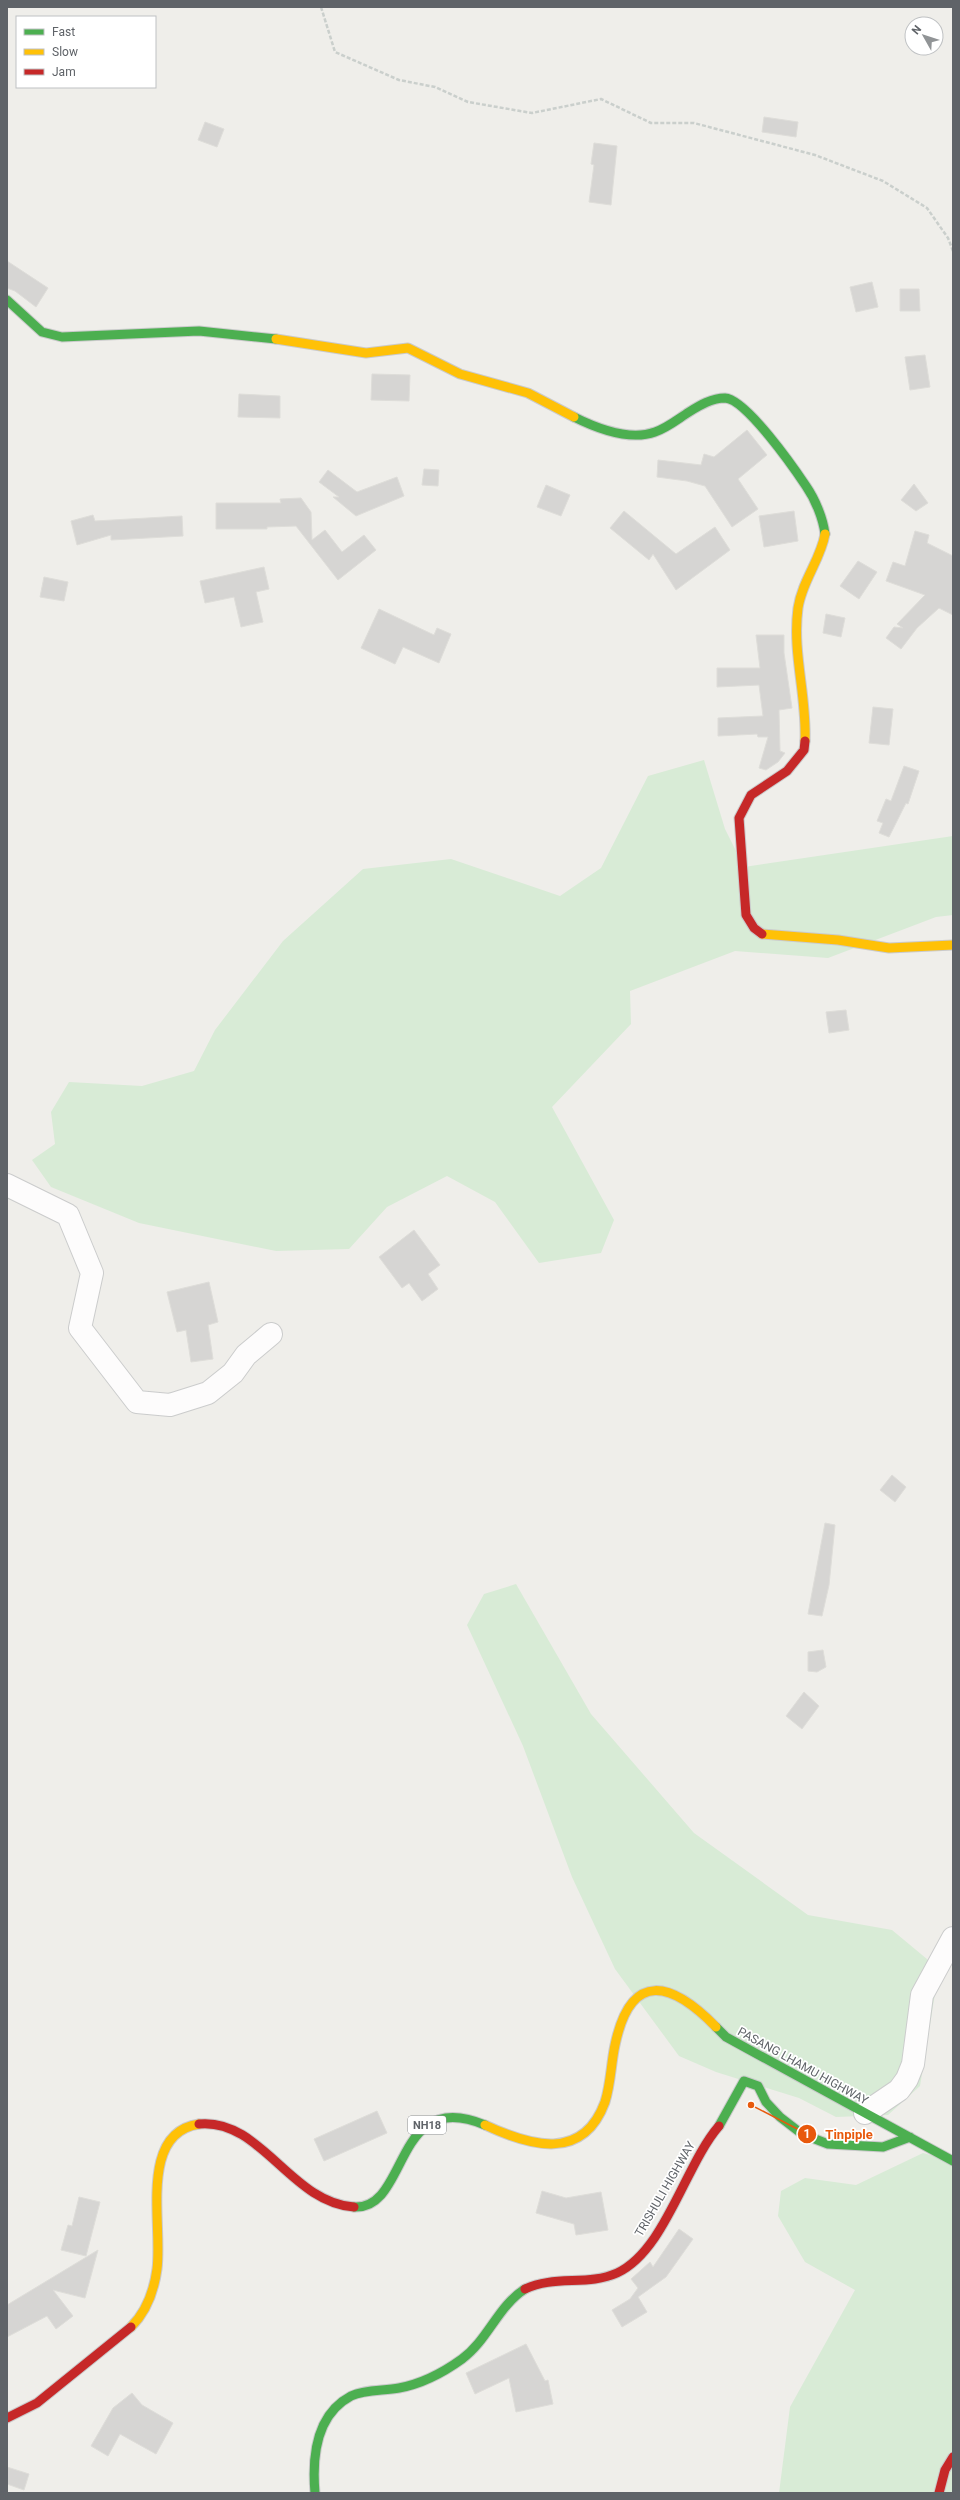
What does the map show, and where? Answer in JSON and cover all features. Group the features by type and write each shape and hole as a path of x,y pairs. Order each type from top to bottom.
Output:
{"street":[{"path":"7,300 42,332 62,337 199,331 254,335 366,353 408,348 460,374 528,393 588,424 624,434 644,435 656,432 706,402 716,399 727,398 737,401 764,429 807,487 821,517 825,536 802,590 798,608 796,651 806,718 804,750 787,771 751,795 739,818 746,915 759,933 770,936 838,940 889,948 953,944"},
{"path":"7,1185 68,1215 92,1273 80,1328 137,1402 170,1405 208,1394 233,1372 246,1355 271,1334"},
{"path":"865,2113 899,2090 907,2079 916,2046 922,1995 953,1938"},
{"name":"PASANG LHAMU HIGHWAY","path":"7,2418 38,2404 130,2326 145,2310 153,2289 157,2264 160,2162 169,2140 183,2128 192,2125 210,2123 228,2128 245,2137 316,2193 342,2206 364,2205 382,2192 396,2173 416,2135 434,2122 449,2118 471,2120 511,2137 534,2143 565,2142 581,2136 592,2125 604,2101 616,2036 621,2019 635,2001 652,1989 659,1988 675,1993 687,2001 726,2037 953,2161"},
{"name":"TRISHULI HIGHWAY","path":"315,2493 313,2473 321,2426 331,2412 352,2395 412,2385 467,2356 520,2291 534,2285 556,2280 611,2277 628,2266 648,2244 673,2203 707,2140 724,2120 732,2100 744,2081 758,2086 766,2102 780,2117 802,2134 828,2144 883,2146 910,2137"},
{"path":"939,2493 945,2470 953,2457"}],"path":[{"path":"321,7 335,52 399,80 435,87 468,102 532,113 601,99 651,123 694,123 815,155 883,181 927,208 948,238 953,251"}],"green space":[{"path":"704,760 725,829 744,867 953,836 953,915 936,917 828,958 735,951 630,991 631,1024 552,1107 614,1220 601,1253 539,1263 495,1202 447,1176 387,1207 349,1249 276,1251 139,1223 51,1187 32,1160 55,1144 51,1112 69,1082 142,1086 194,1071 215,1030 283,941 363,869 451,859 560,896 601,868 648,776"},
{"path":"516,1584 591,1714 694,1833 808,1915 892,1930 939,1969 920,2086 888,2115 836,2117 799,2098 716,2072 679,2056 615,1969 572,1877 523,1746 467,1625 484,1594"},
{"path":"923,2153 953,2161 953,2493 779,2493 790,2407 855,2290 805,2262 778,2216 781,2191 805,2178 856,2185"}],"building":[{"path":"764,117 798,122 796,137 762,132"},
{"path":"205,122 224,129 217,147 198,140"},
{"path":"594,143 617,146 611,205 589,202 594,165 591,164"},
{"path":"7,261 48,288 36,307 15,291 7,288"},
{"path":"872,282 878,307 856,312 850,287"},
{"path":"900,289 919,289 920,311 900,311"},
{"path":"925,355 930,387 910,390 905,357"},
{"path":"372,374 410,375 409,401 371,400"},
{"path":"239,394 280,396 280,418 238,417"},
{"path":"747,430 767,455 738,479 758,509 732,527 705,486 687,481 657,477 658,460 701,465 704,454 714,457"},
{"path":"424,469 439,470 438,486 422,485"},
{"path":"328,470 357,492 397,477 404,496 356,516 333,497 339,497 319,482"},
{"path":"914,484 928,503 916,511 901,500"},
{"path":"546,485 570,495 561,516 537,507"},
{"path":"301,498 311,512 312,540 325,530 342,552 364,535 376,550 338,580 296,526 267,527 267,529 216,529 216,503 281,503 280,499"},
{"path":"624,511 676,554 715,527 730,550 676,590 653,554 649,560 610,528"},
{"path":"794,511 798,541 764,547 759,516"},
{"path":"93,515 95,521 182,516 183,536 111,540 111,535 77,545 71,521"},
{"path":"915,531 929,535 927,543 953,556 953,615 939,608 917,628 901,649 886,638 894,627 903,628 897,624 925,595 886,581 893,562 905,566"},
{"path":"858,561 877,572 859,599 840,586"},
{"path":"264,567 269,589 256,592 263,622 241,627 234,597 205,603 200,581"},
{"path":"44,577 68,582 64,601 40,597"},
{"path":"379,609 434,635 437,628 451,634 439,663 403,647 395,664 361,648"},
{"path":"826,614 845,618 841,637 823,633"},
{"path":"756,635 784,635 784,653 792,708 779,710 780,751 785,753 778,762 766,770 759,768 768,737 758,737 757,734 718,736 718,718 763,716 759,685 717,687 717,668 760,668"},
{"path":"873,707 893,709 889,745 869,743"},
{"path":"904,766 919,771 908,804 906,803 889,837 879,833 883,823 877,821 886,799 891,801"},
{"path":"846,1010 849,1030 829,1033 826,1012"},
{"path":"414,1230 440,1265 428,1274 438,1289 422,1301 409,1283 402,1288 379,1257"},
{"path":"209,1282 218,1322 208,1325 213,1359 191,1362 186,1330 177,1332 167,1292"},
{"path":"892,1475 906,1487 895,1502 880,1490"},
{"path":"825,1523 835,1525 829,1585 822,1616 808,1614"},
{"path":"823,1650 826,1667 817,1672 808,1671 808,1652"},
{"path":"804,1692 819,1706 802,1729 786,1716"},
{"path":"377,2111 387,2133 324,2161 314,2139"},
{"path":"542,2191 566,2198 601,2192 608,2230 576,2235 574,2224 536,2213"},
{"path":"79,2197 100,2202 86,2256 61,2250 68,2225 72,2226"},
{"path":"679,2229 693,2239 666,2277 638,2297 647,2312 622,2327 612,2310 630,2299 638,2288 631,2279 650,2262 653,2267"},
{"path":"98,2250 85,2298 53,2290 73,2316 56,2329 47,2316 7,2337 7,2305"},
{"path":"526,2344 545,2381 548,2380 553,2404 516,2412 509,2378 475,2394 466,2373"},
{"path":"132,2393 142,2405 173,2423 156,2454 120,2434 108,2456 91,2446 113,2408"},
{"path":"7,2467 29,2474 24,2490 7,2484"}],"traffic: fast":[{"path":"7,300 42,332 62,337 199,331 276,339"},
{"path":"574,417 613,432 635,435 655,432 664,428 706,402 720,398 734,401 757,422 800,477 815,503 825,534"},
{"path":"716,2027 726,2037 953,2161"},
{"path":"719,2126 744,2081 758,2086 766,2102 780,2117 802,2134 828,2144 883,2147 910,2137"},
{"path":"354,2207 372,2203 385,2190 417,2135 433,2122 455,2117 485,2125"},
{"path":"315,2493 314,2466 318,2438 330,2414 339,2404 356,2394 407,2386 432,2377 448,2368 471,2351 507,2304 525,2289"}],"traffic: slow":[{"path":"276,339 366,353 408,348 460,374 528,393 574,417"},
{"path":"805,741 804,708 797,641 798,608 803,589 820,552 825,534"},
{"path":"762,934 838,940 889,948 953,945"},
{"path":"485,2125 502,2133 537,2143 554,2144 569,2141 583,2134 595,2121 605,2102 609,2088 615,2045 622,2021 631,2004 642,1994 655,1991 669,1993 684,2000 716,2027"},
{"path":"131,2327 137,2321 149,2300 156,2277 158,2251 157,2183 160,2162 168,2144 180,2131 199,2124"}],"traffic: jam":[{"path":"762,934 754,928 746,915 739,818 751,795 787,771 804,750 805,741"},
{"path":"199,2124 221,2126 241,2134 259,2147 312,2192 332,2202 354,2207"},
{"path":"525,2289 548,2282 606,2277 617,2273 634,2262 648,2246 661,2227 695,2162 719,2126"},
{"path":"7,2418 37,2403 131,2327"},
{"path":"939,2493 945,2470 953,2457"}],"place":[{"name":"Tinpiple","path":"751,2105"}]}
